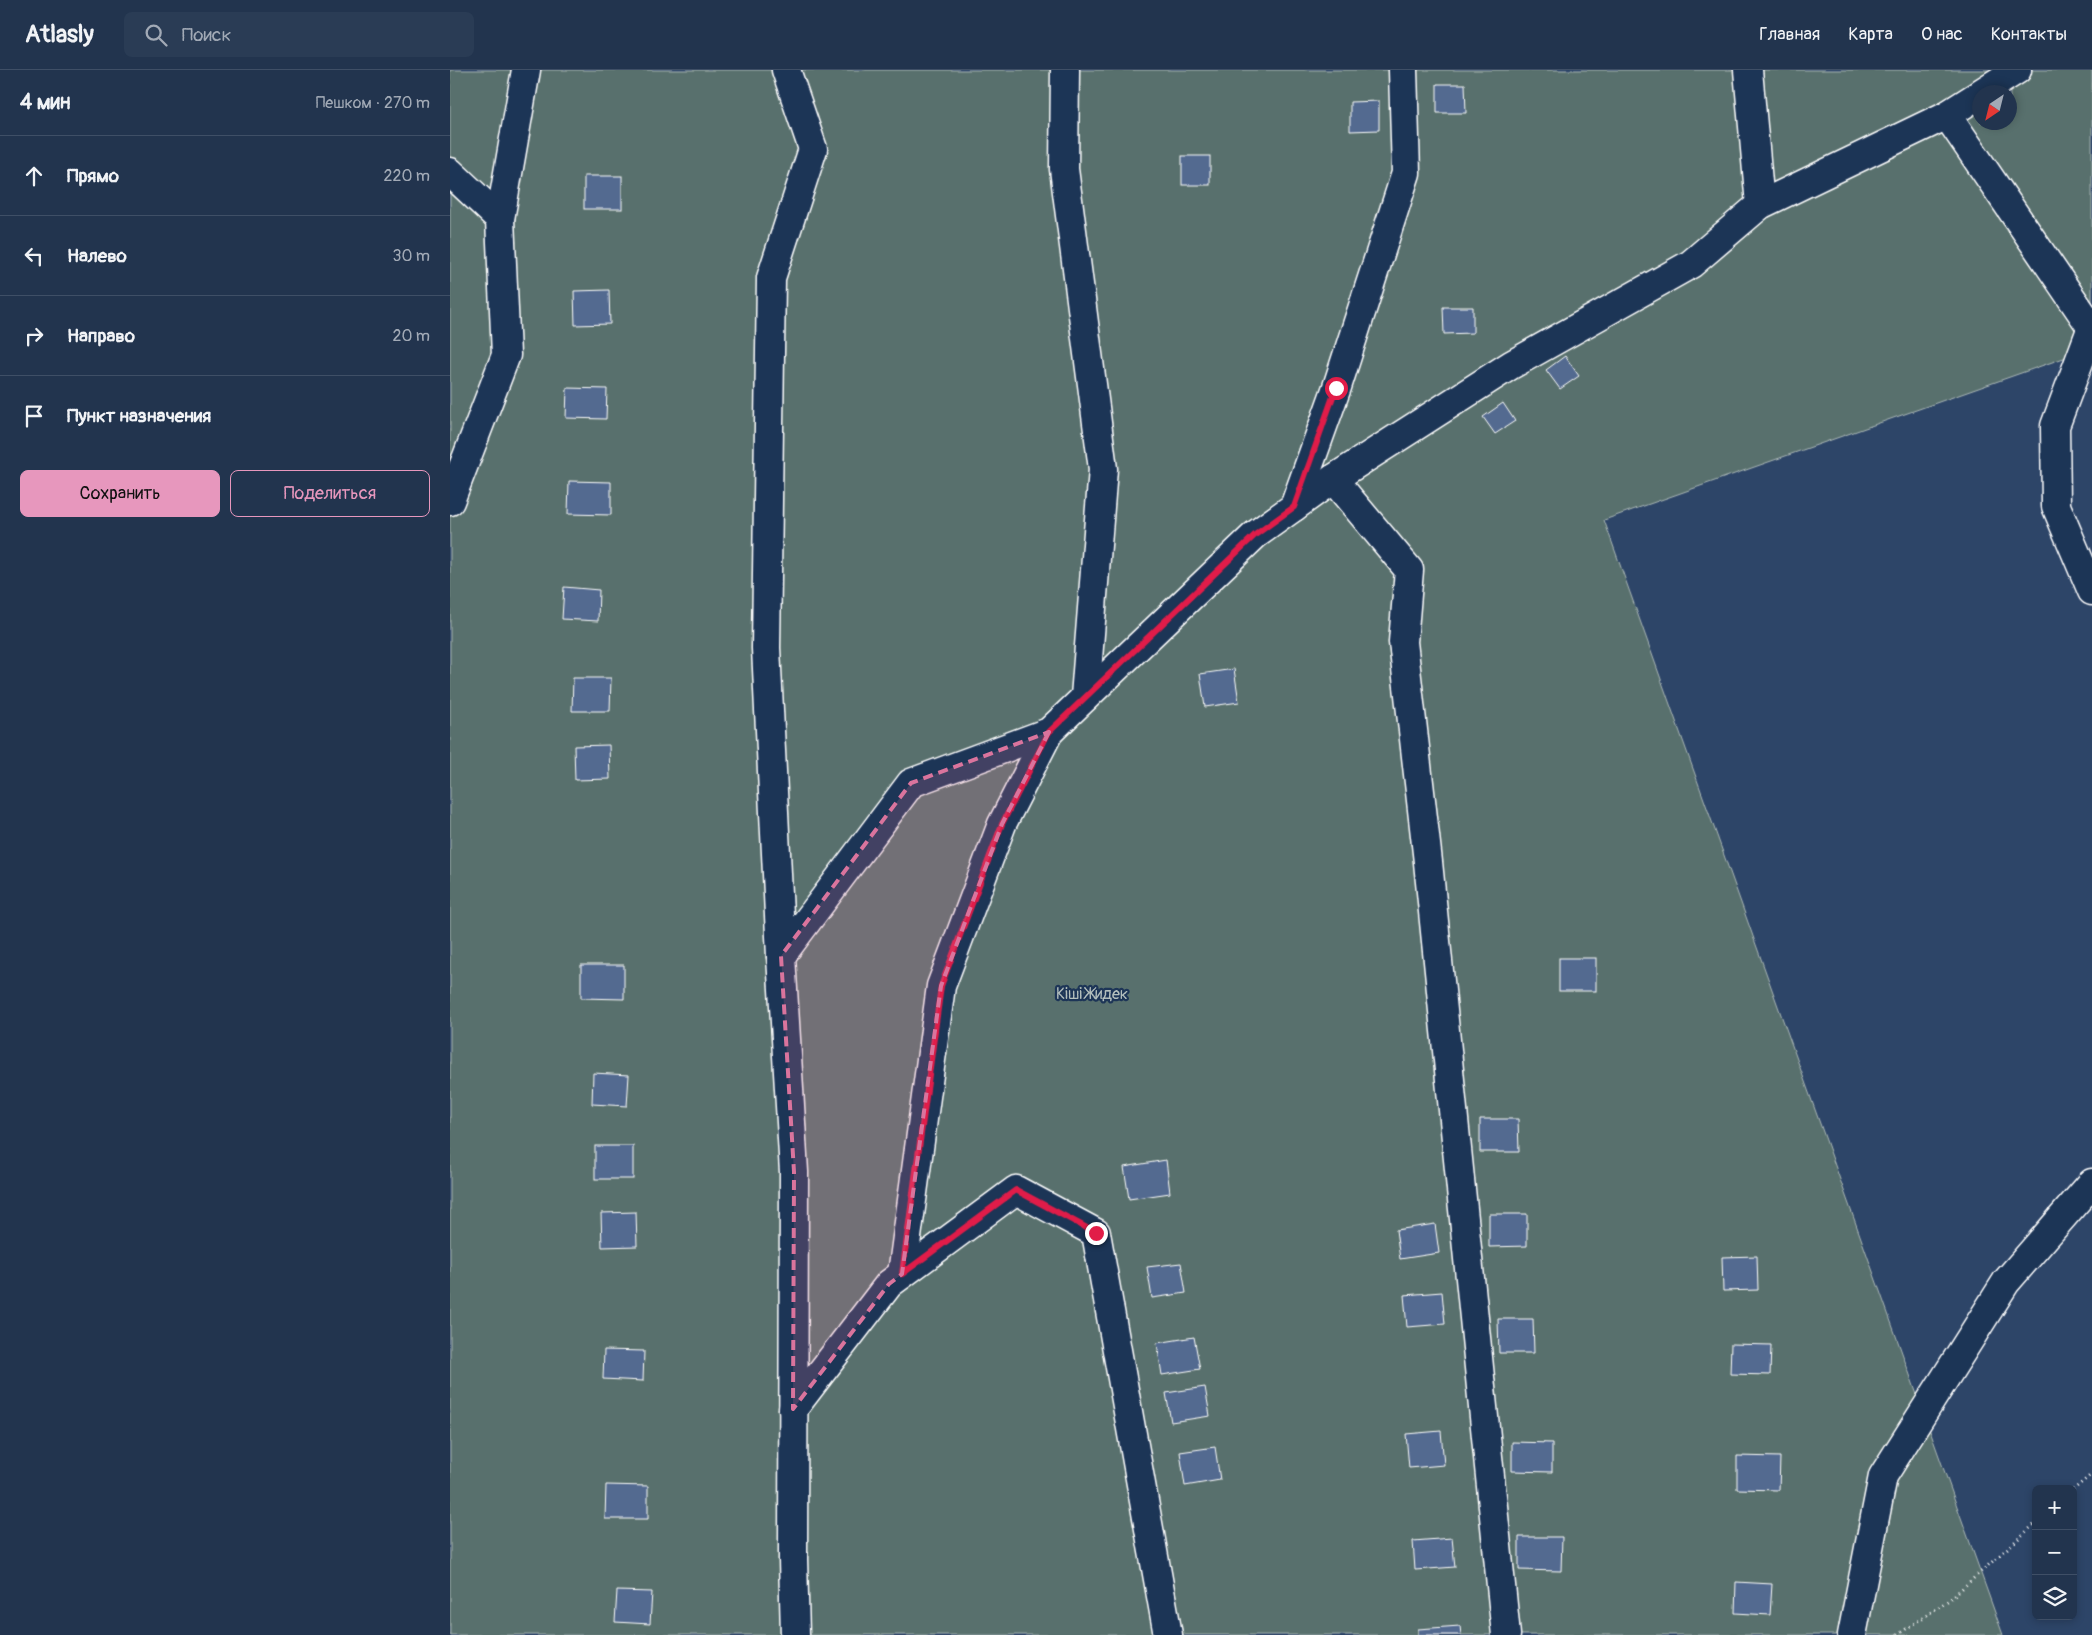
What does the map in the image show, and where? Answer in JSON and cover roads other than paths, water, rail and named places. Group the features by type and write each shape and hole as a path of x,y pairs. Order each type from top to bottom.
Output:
{"street":[{"path":"450,501 506,355 500,219 526,70"},
{"path":"786,70 813,149 771,278 766,648 780,956 794,1172 793,1409 795,1635"},
{"path":"1066,70 1064,169 1103,469 1085,697"},
{"path":"1294,507 1336,388 1406,173 1404,70"},
{"path":"1748,70 1760,205"},
{"path":"1994,85 2017,70"},
{"path":"902,1274 941,986 1002,824 1049,732 1255,535 1333,478 1511,365 1691,264 1760,205 1947,115 1972,99"},
{"path":"1947,115 2092,328 2055,426 2056,506 2092,591"},
{"path":"450,172 500,219"},
{"path":"1333,478 1409,570 1403,642 1428,862 1506,1635"},
{"path":"780,956 910,783 1049,732"},
{"path":"1852,1635 1883,1476 2006,1282 2092,1183"},
{"path":"793,1409 889,1284 1016,1190 1096,1233 1168,1635"}],"park label":[{"name":"Кіші Жидек","path":"1092,993"}]}
